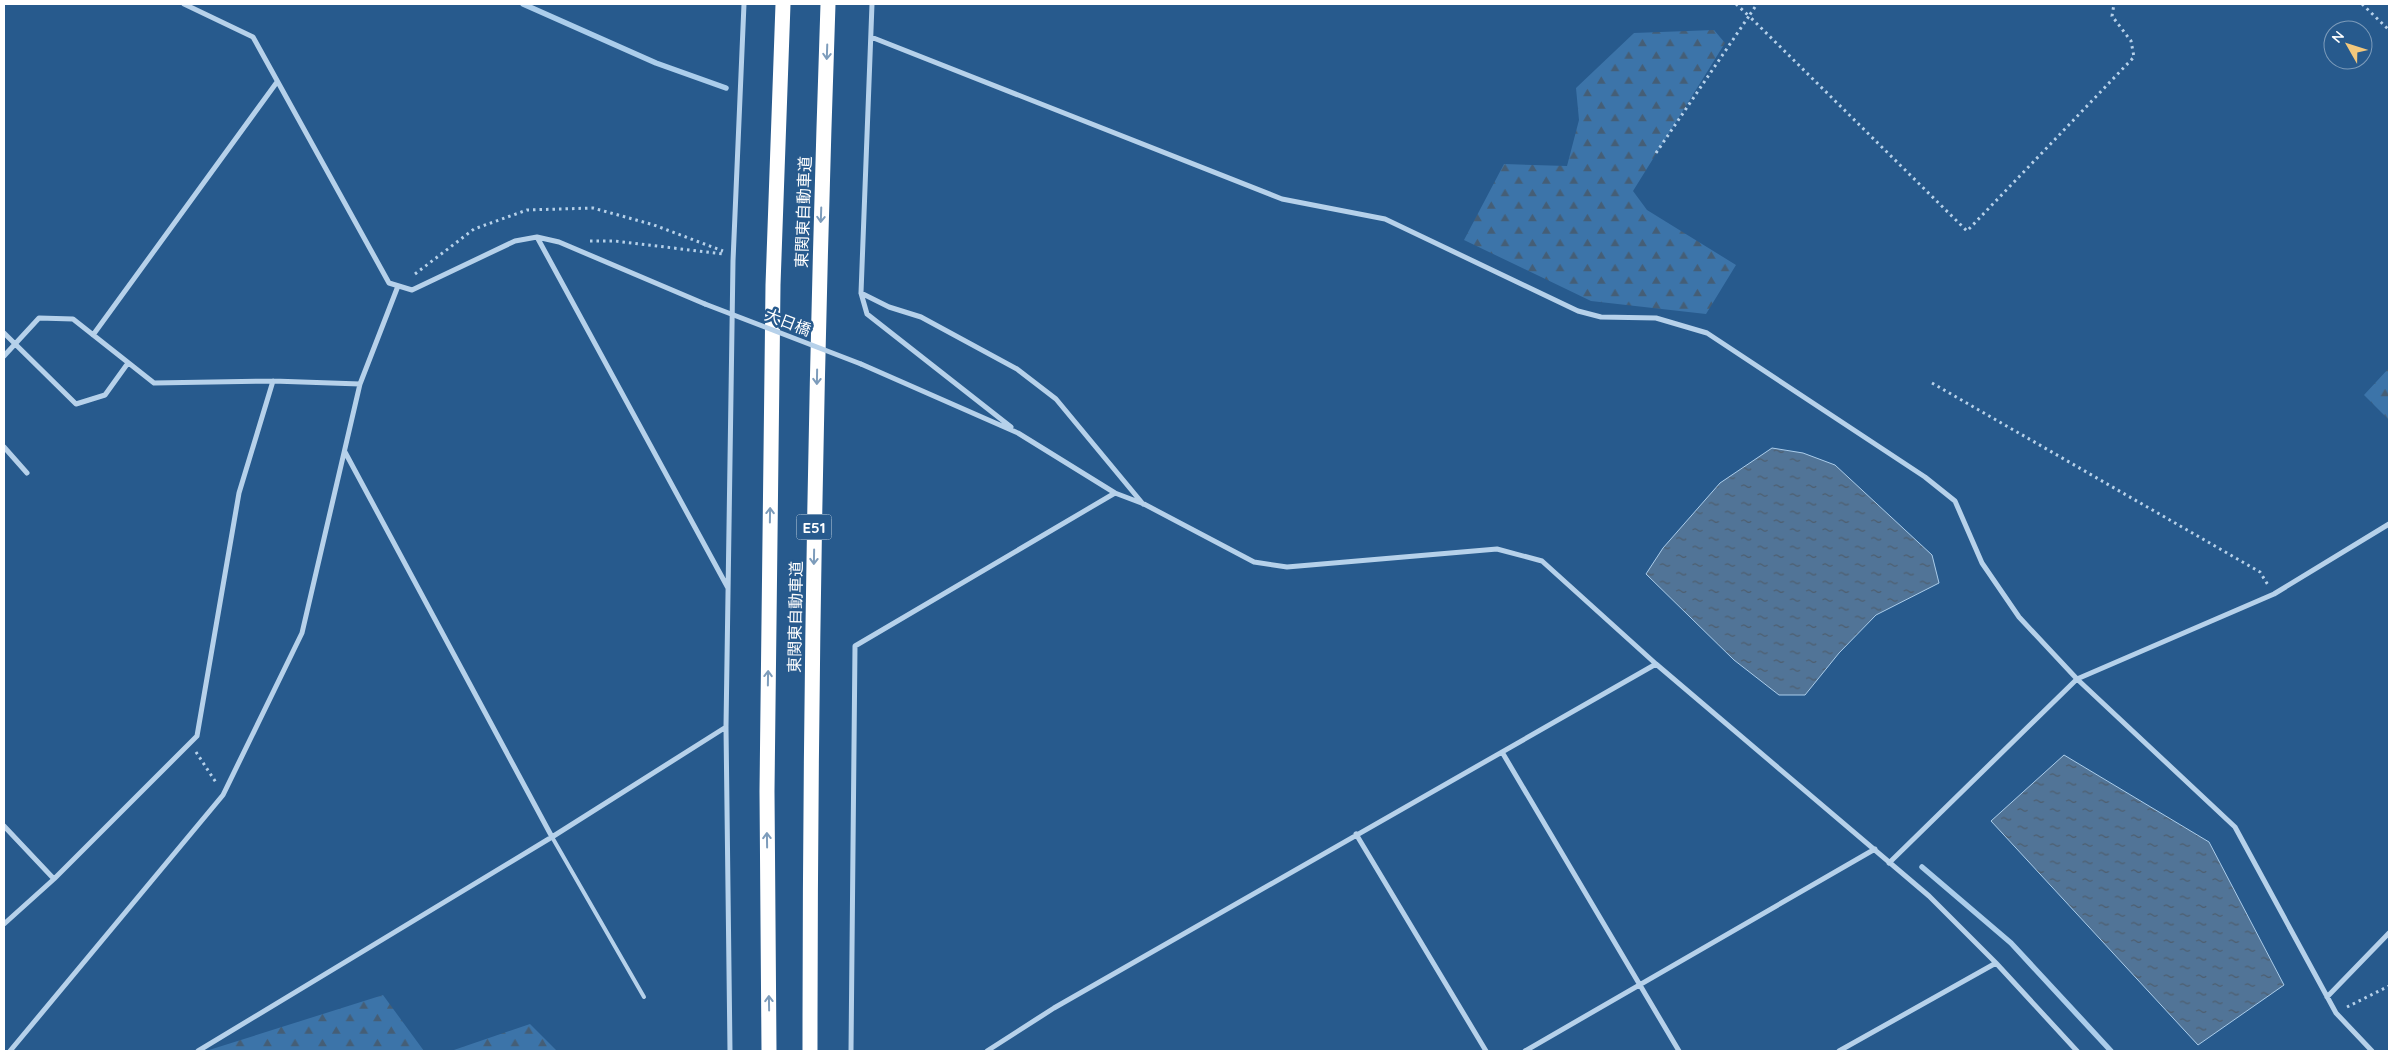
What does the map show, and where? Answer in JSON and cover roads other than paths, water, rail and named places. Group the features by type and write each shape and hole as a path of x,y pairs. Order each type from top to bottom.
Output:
{"highway":[{"name":"東関東自動車道","path":"769,1051 767,791 773,286 783,4"},
{"name":"東関東自動車道","path":"810,1051 810,783 818,288 828,4"}],"street":[{"path":"184,4 252,37 389,283 412,290 515,241 538,237 728,588"},
{"path":"730,1051 726,727 733,255 744,4"},
{"path":"872,4 861,293 867,314 1018,433 1115,493 1144,504 1254,562 1287,567 1497,549 1542,561 1656,664 1929,896 1996,963 2077,1051"},
{"path":"871,37 1282,199 1385,220 1578,311 1601,317 1656,318 1707,333 1945,491 1955,501 1982,563 2019,617 2077,679 2235,828 2336,1013 2372,1051"},
{"path":"93,334 277,82"},
{"name":"大日橋","path":"538,237 558,242 705,304 861,364 1018,433"},
{"path":"10,1051 224,795 302,633 360,384 398,286"},
{"path":"861,293 889,307 921,317 1025,375 1056,398 1144,504"},
{"path":"4,356 39,318 74,319 154,384 273,381 360,384"},
{"path":"4,333 76,404 105,395 128,362"},
{"path":"4,924 54,880 197,736 239,493 273,381"},
{"path":"4,447 27,472"},
{"path":"345,452 552,837"},
{"path":"851,1051 855,646 1115,493"},
{"path":"1889,863 2077,679 2274,594 2389,524"},
{"path":"987,1051 1054,1008 1656,664"},
{"path":"198,1051 552,837 726,727"},
{"path":"1502,752 1678,1051"},
{"path":"4,826 54,880"},
{"path":"1356,834 1486,1051"},
{"path":"1525,1051 1875,849"},
{"path":"2327,997 2389,933"},
{"path":"1839,1051 1996,963"}],"lane":[{"path":"552,837 644,997"}],"water":[{"path":"1772,448 1803,453 1835,465 1932,555 1939,583 1876,615 1839,653 1805,695 1779,695 1734,660 1646,574 1663,548 1720,483"},
{"path":"2064,755 2209,842 2284,985 2198,1045 1991,821"}],"waterway":[{"path":"523,4 656,63 726,88"},
{"path":"1922,867 2011,943 2111,1051"}]}
